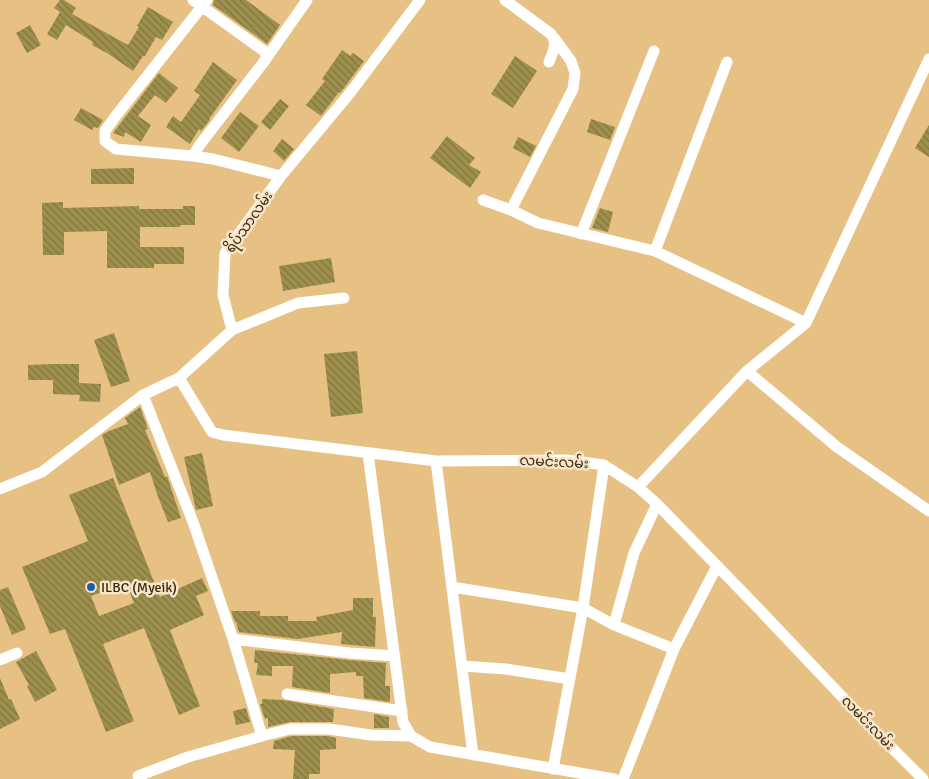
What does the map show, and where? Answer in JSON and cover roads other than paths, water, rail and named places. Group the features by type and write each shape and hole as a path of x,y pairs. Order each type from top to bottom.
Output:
{"street":[{"path":"194,156 199,146 263,63 307,0"},
{"name":"ရိပ်သာလမ်း","path":"232,330 223,296 225,253 281,176 350,93 420,0"},
{"path":"505,0 521,5 551,34 571,61 575,73 573,89 511,210"},
{"path":"267,56 264,51 201,2 115,116 105,131 105,142 116,149 213,159 281,176"},
{"path":"549,62 554,49 555,39"},
{"path":"581,234 654,51"},
{"path":"638,487 747,370 806,323 929,59"},
{"path":"655,251 727,62"},
{"path":"483,200 538,222 655,251 806,323"},
{"path":"0,489 42,472 143,395 179,378 232,330 298,302 344,298"},
{"path":"747,370 837,447 929,511"},
{"name":"လမင်းလမ်း","path":"179,378 212,432 223,435 436,461 567,460 604,465 638,487 657,504 923,779"},
{"path":"143,395 193,522 233,639 262,736"},
{"path":"368,453 403,722 411,736"},
{"path":"436,461 473,755"},
{"path":"554,769 583,608 604,465"},
{"path":"614,624 634,554 657,504"},
{"path":"623,779 674,649 717,566"},
{"path":"452,587 583,608 614,624 674,649"},
{"path":"233,639 350,653 394,656"},
{"path":"0,660 17,653"},
{"path":"462,666 506,669 570,679"},
{"path":"288,694 402,711"},
{"path":"138,776 188,756 290,729 329,729 371,735 411,736 430,747 614,779"}],"place":[{"name":"ILBC (Myeik)","path":"91,587"}]}
